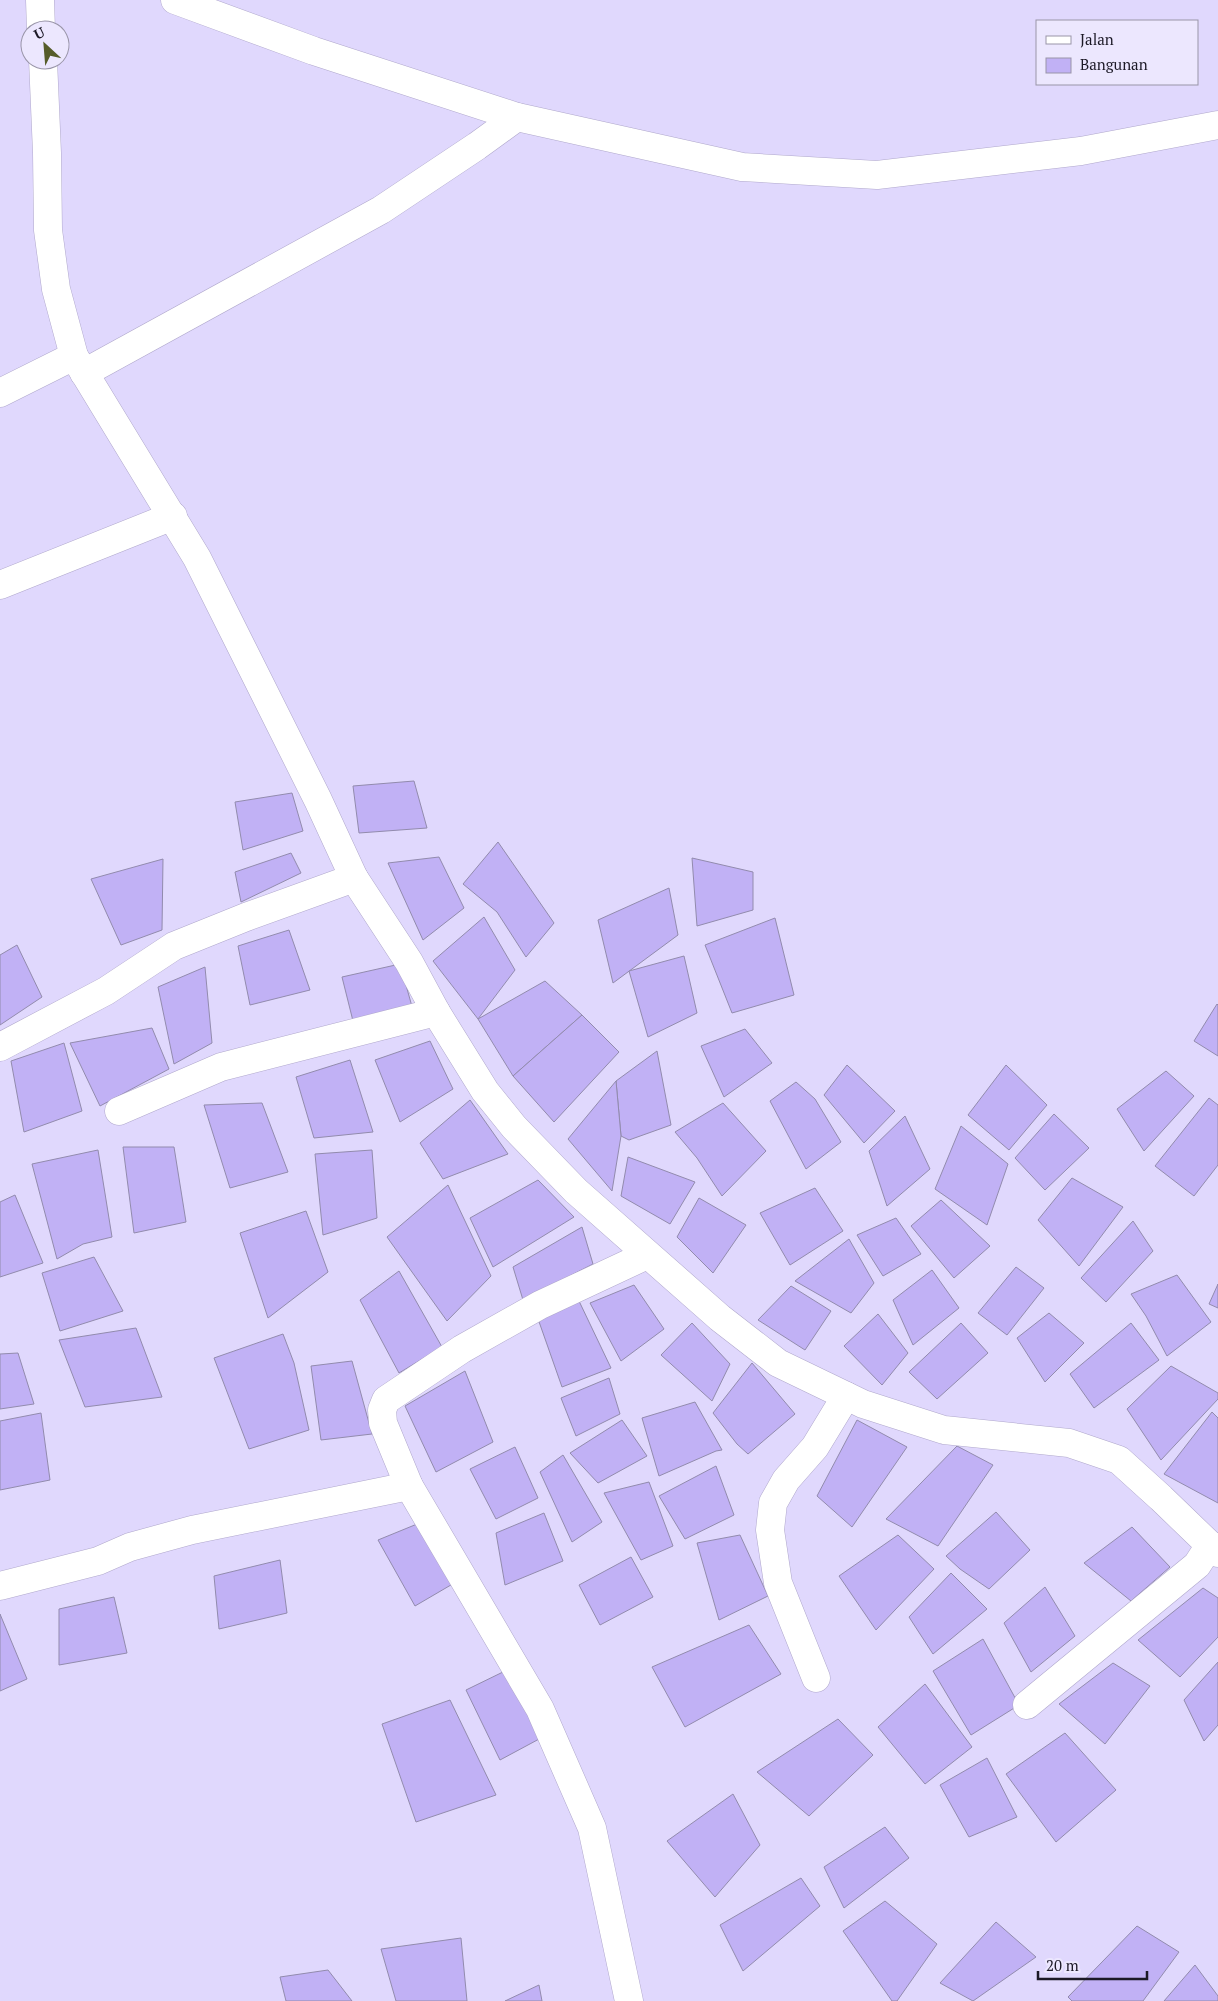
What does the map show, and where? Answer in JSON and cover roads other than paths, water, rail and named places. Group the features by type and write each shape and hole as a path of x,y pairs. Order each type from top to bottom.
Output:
{"street":[{"path":"40,0 41,20"},
{"path":"175,0 314,51 517,118 742,167 877,175 1080,151 1218,124"},
{"path":"43,70 48,230 56,289 79,364 173,516 201,566 354,878 409,962 436,1012 485,1091 514,1127 576,1191 720,1318 778,1362 863,1404 944,1430 1069,1443 1119,1460 1214,1549 1027,1705"},
{"path":"0,393 79,364 381,210 517,118"},
{"path":"0,585 173,516"},
{"path":"0,1047 106,991 174,946 246,917 354,878"},
{"path":"119,1111 221,1067 436,1012"},
{"path":"629,2001 589,1819 540,1709 409,1486 384,1423 382,1410 386,1400 462,1349 540,1305 647,1255"},
{"path":"816,1678 778,1582 770,1530 772,1503 786,1480 815,1447 846,1396"},
{"path":"0,1586 109,1558 130,1547 192,1530 409,1486"}]}
